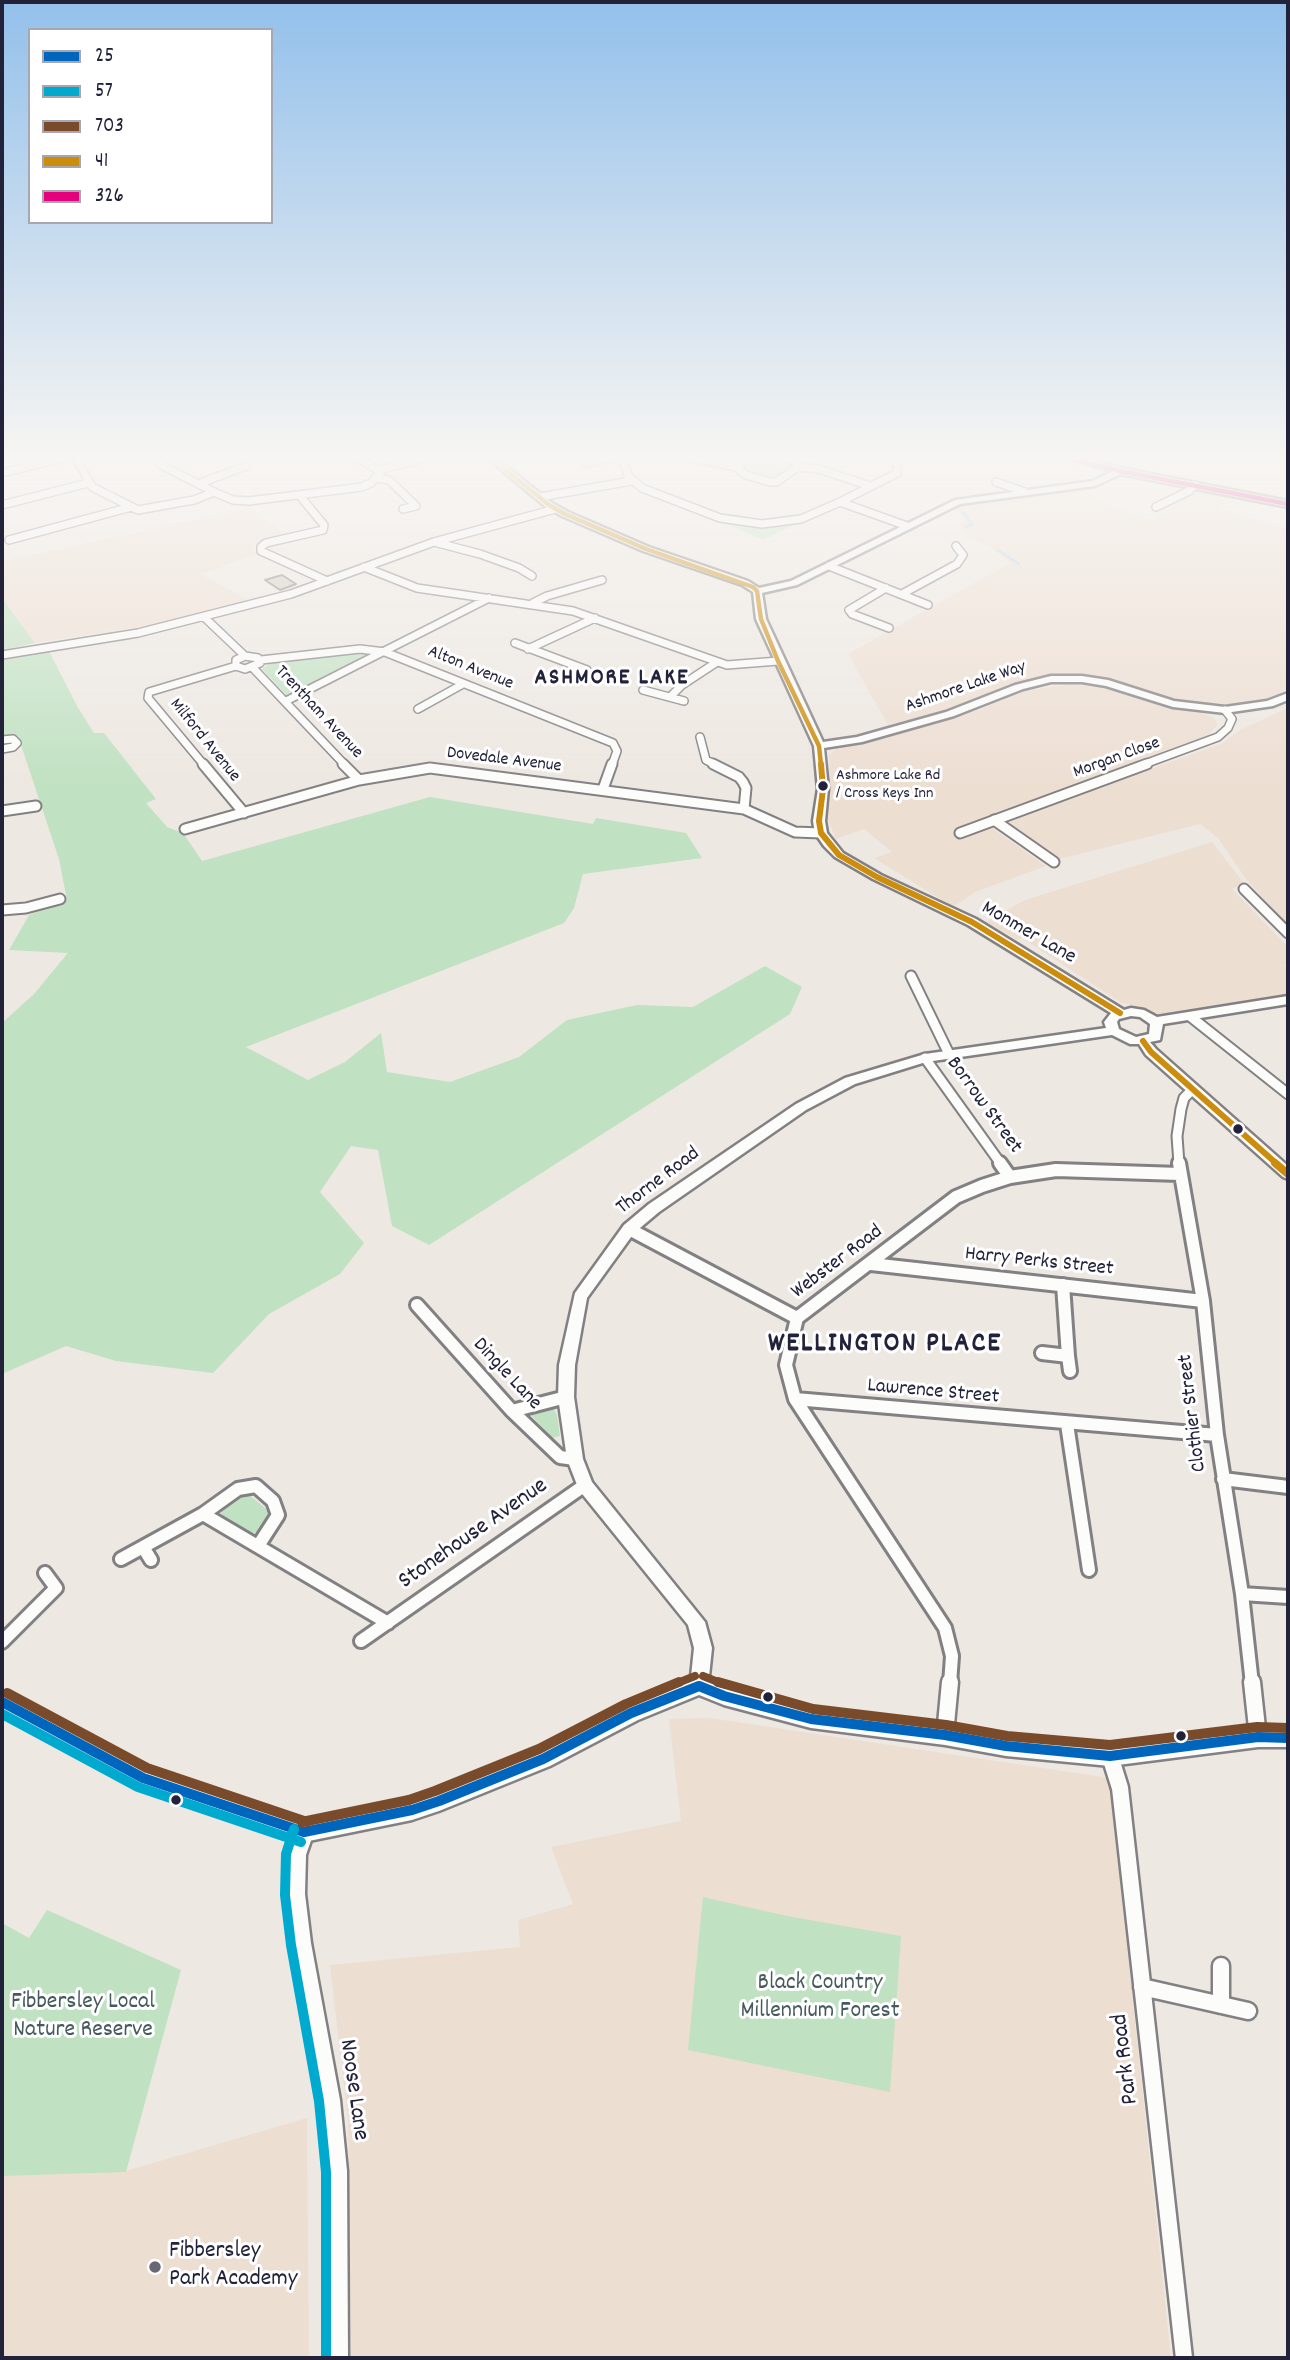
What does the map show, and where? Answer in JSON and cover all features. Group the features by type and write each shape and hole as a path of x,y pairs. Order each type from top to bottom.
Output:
{"main road":[{"path":"2,1702 143,1778 304,1832 412,1810 439,1801 543,1759 631,1713 699,1686 723,1696 811,1719 945,1735 1006,1746 1110,1756 1258,1737 1288,1738"}],"street":[{"path":"299,568 327,581"},
{"path":"2,655 138,633 291,594 361,568"},
{"path":"367,568 417,588 533,603 595,618 727,665 778,661"},
{"path":"519,568 532,576"},
{"path":"705,568 746,583 757,591 761,619 819,746 822,765 819,821 821,833"},
{"path":"757,591 794,583 823,568"},
{"path":"837,568 928,605"},
{"path":"902,594 949,568"},
{"path":"533,603 547,596 602,580"},
{"path":"886,588 849,610 852,614 889,628"},
{"path":"286,701 489,598"},
{"path":"204,617 245,656 261,660"},
{"path":"528,649 595,618"},
{"path":"515,643 587,670"},
{"name":"Alton Avenue","path":"261,660 360,649 385,652 612,744 617,751 603,789"},
{"path":"245,656 236,660 236,666 253,668 261,660"},
{"path":"670,697 682,685 717,662"},
{"name":"Milford Avenue","path":"236,666 156,689 149,692 148,698 244,813"},
{"name":"Trentham Avenue","path":"253,668 359,780"},
{"name":"Ashmore Lake Way","path":"819,746 858,740 939,718 1019,687 1051,679 1082,679 1108,683 1173,704 1225,710 1269,704 1288,696"},
{"path":"418,709 463,684"},
{"path":"643,690 684,701"},
{"name":"Morgan Close","path":"960,833 1218,737 1228,728 1232,719 1225,710"},
{"path":"700,737 706,760 739,777 743,782 746,788 744,809"},
{"path":"2,740 13,739 17,743 2,749"},
{"name":"Dovedale Avenue","path":"185,829 359,780 430,768 744,809 795,832 821,833"},
{"path":"2,810 36,806"},
{"path":"994,820 1055,862"},
{"name":"Monmer Lane","path":"821,833 839,855 912,895 971,922 1121,1013"},
{"path":"1244,889 1288,933"},
{"path":"2,910 26,908 60,899"},
{"path":"911,976 949,1054"},
{"path":"1155,1021 1158,1033 1155,1037 1143,1041 1127,1040 1113,1031 1111,1022 1121,1013 1139,1013 1155,1021 1288,1000"},
{"path":"1191,1017 1288,1094"},
{"name":"Thorne Road","path":"699,1686 703,1648 696,1622 585,1485 575,1459 566,1398 567,1365 580,1297 629,1229 654,1208 801,1107 850,1081 925,1058 1113,1031"},
{"path":"1143,1041 1288,1174"},
{"name":"Borrow Street","path":"925,1058 1010,1177"},
{"name":"Clothier Street","path":"1193,1089 1184,1098 1181,1109 1177,1136 1180,1174 1203,1301 1217,1435 1242,1594 1258,1737"},
{"name":"Webster Road","path":"945,1735 951,1656 945,1628 795,1399 786,1365 797,1318 956,1197 1010,1177 1056,1170 1180,1174"},
{"path":"629,1229 797,1318"},
{"name":"Harry Perks Street","path":"871,1264 1203,1301"},
{"path":"1063,1285 1070,1371"},
{"name":"Dingle Lane","path":"416,1306 512,1411 560,1457 575,1459"},
{"path":"1042,1353 1068,1356"},
{"path":"512,1411 566,1398"},
{"name":"Lawrence Street","path":"795,1399 1217,1435"},
{"path":"1067,1424 1088,1570"},
{"path":"1223,1479 1288,1487"},
{"path":"121,1559 202,1514 238,1489 250,1485 262,1490 273,1501 278,1515 258,1546"},
{"name":"Stonehouse Avenue","path":"361,1642 585,1485"},
{"path":"202,1514 388,1623"},
{"path":"143,1547 151,1560"},
{"path":"2,1642 56,1588 45,1573"},
{"path":"1242,1594 1288,1597"},
{"name":"Park Road","path":"1110,1756 1120,1788 1184,2358"},
{"name":"Noose Lane","path":"304,1832 296,1855 295,1894 301,1944 329,2100 336,2171 336,2358"},
{"path":"1221,2005 1222,1966"},
{"path":"1142,1987 1248,2011"}],"shaded area":[{"path":"2,568 217,568 200,574 251,601 157,624 35,643 2,598"},
{"path":"1001,568 1288,568 1288,687 1280,694 1255,703 1189,703 1124,684 1077,674 1017,682 954,709 888,725 848,654"},
{"path":"1070,684 1096,686 1171,708 1201,713 1213,717 1218,724 1209,735 962,826 973,833 992,828 1046,866 975,892 953,907 874,858 892,852 864,829 836,839 828,820 829,755 836,749 979,710 1024,691"},
{"path":"1288,708 1288,926 1246,879 1218,838 1200,824 1059,859 1010,823 1012,819 1223,743 1240,730"},
{"path":"1212,842 1244,883 1232,889 1288,947 1288,964 1284,965 1288,970 1288,995 1162,1015 1120,1002 1022,938 1018,940 986,922 1025,900"},
{"path":"710,1718 1109,1778 1171,2358 351,2358 348,2121 330,1965 520,1947 518,1920 573,1904 551,1847 681,1821 669,1719"},
{"name":"Fibbersley Park Academy","path":"307,2118 309,2358 2,2358 2,2176 126,2171"}],"green space":[{"path":"2,598 35,643 2,650"},
{"path":"49,651 94,733 104,733 156,799 146,803 167,827 183,833 202,861 430,797 593,824 596,818 686,833 702,858 583,874 574,908 564,923 246,1047 308,1080 345,1062 381,1033 387,1072 450,1082 519,1057 567,1020 637,1005 693,1007 765,966 802,987 790,1014 429,1245 392,1226 378,1150 351,1146 320,1192 364,1243 340,1274 269,1314 213,1373 116,1361 66,1346 2,1374 2,1023 34,994 68,953 9,950 29,915 67,900 59,859 18,736 2,739 2,659"},
{"path":"358,652 383,657 292,701 262,669 270,663"},
{"path":"553,1408 557,1415 560,1436 552,1438 531,1415"},
{"path":"247,1493 270,1512 266,1526 255,1533 240,1530 221,1515 223,1505 234,1496"},
{"name":"Black Country Millennium Forest","path":"703,1897 787,1916 901,1936 890,2092 688,2050"},
{"name":"Fibbersley Local Nature Reserve","path":"47,1910 181,1970 126,2172 2,2176 2,1923 29,1938"}],"building":[{"path":"282,575 296,584 280,590 265,580"}],"transit line":[{"name":"41","path":"700,568 753,587 757,591 761,619 819,746 823,789 819,821 821,833 828,844 839,855 877,877 972,922 1120,1013"},
{"name":"41","path":"1143,1041 1151,1052 1288,1174"},
{"name":"703","path":"302,1822 409,1800 435,1791 539,1749 626,1704 695,1676"},
{"name":"703","path":"703,1676 727,1686 813,1709 946,1725 1007,1736 1110,1745 1257,1727 1288,1728"},
{"name":"25","path":"699,1686 724,1696 811,1719 945,1735 1006,1746 1110,1756 1258,1737 1288,1738"},
{"name":"25","path":"304,1832 412,1810 439,1801 543,1759 631,1713 699,1686"},
{"name":"703","path":"7,1693 147,1768 307,1822"},
{"name":"25","path":"2,1702 143,1778 304,1832"},
{"name":"57","path":"2,1714 138,1787 301,1842"},
{"name":"57","path":"294,1829 286,1854 285,1895 291,1945 319,2101 326,2172 326,2358"}],"place":[{"name":"Ashmore Lake Rd / Cross Keys Inn","path":"823,786"},
{"name":"Fibbersley Park Academy","path":"155,2267"}],"district":[{"name":"ASHMORE LAKE","path":"612,680"},
{"name":"WELLINGTON PLACE","path":"885,1346"}]}
